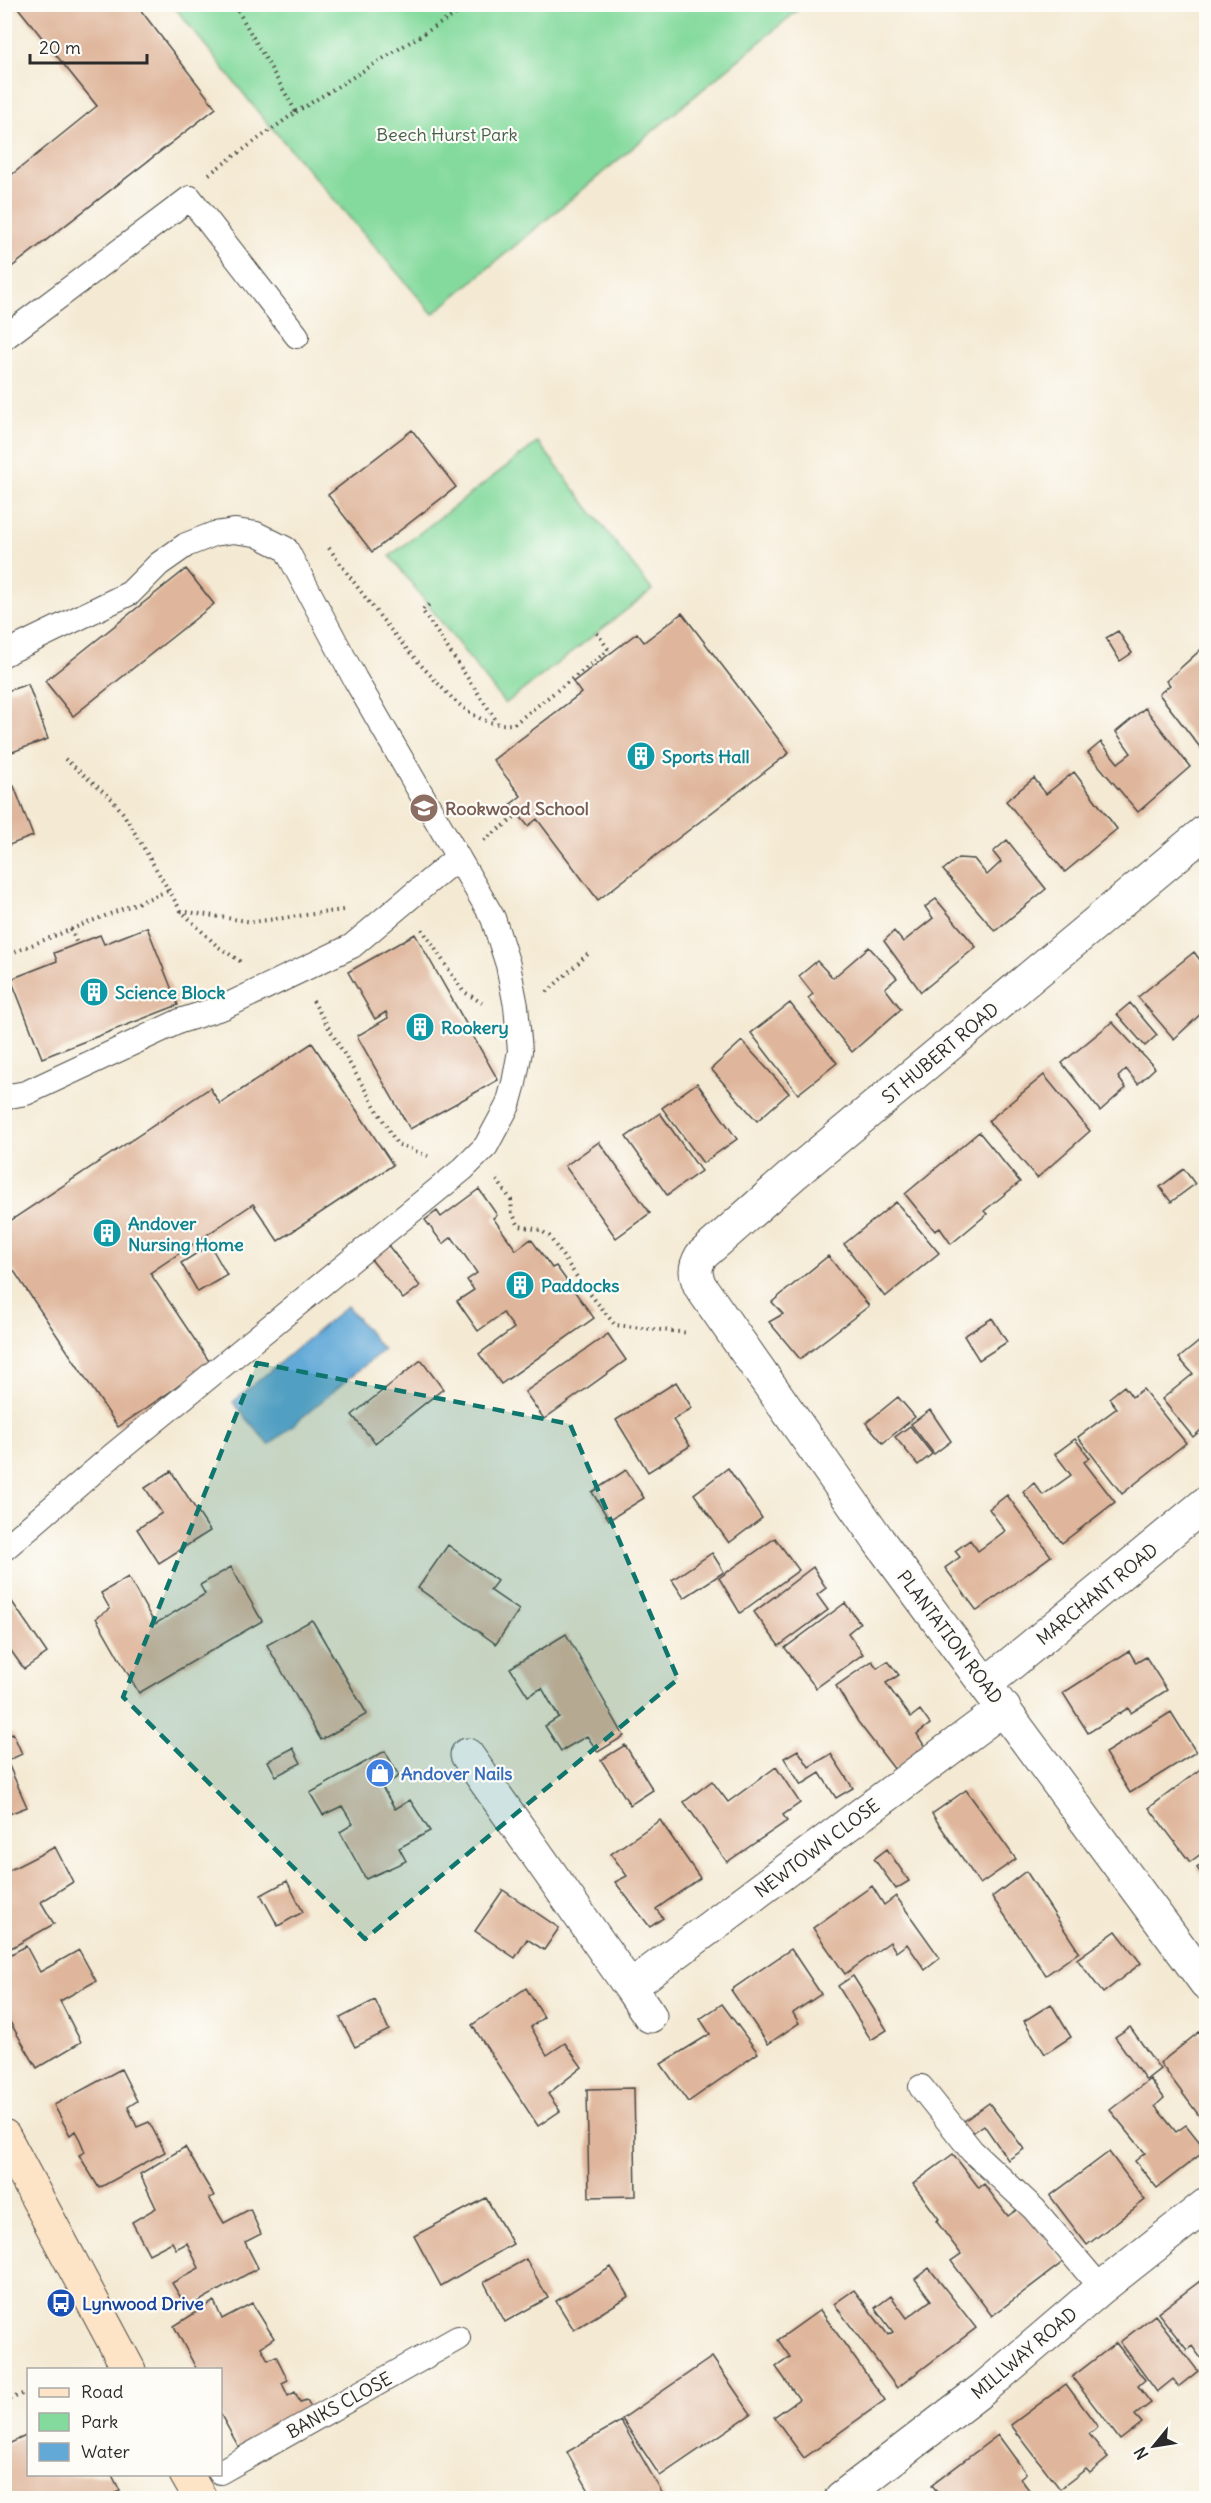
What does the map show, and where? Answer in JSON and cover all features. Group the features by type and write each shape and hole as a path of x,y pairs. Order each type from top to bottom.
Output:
{"main road":[{"path":"9,2154 128,2368"}],"street":[{"name":"ST HUBERT ROAD","path":"700,1286 695,1275 696,1265 701,1256 795,1173 1206,831"},
{"name":"PLANTATION ROAD","path":"700,1286 879,1541 1206,1983"},
{"name":"MARCHANT ROAD","path":"995,1696 1206,1503"},
{"name":"NEWTOWN CLOSE","path":"630,1987 995,1696"},
{"path":"467,1755 650,2016"},
{"name":"MILLWAY ROAD","path":"841,2499 982,2389 1101,2288 1206,2205"}],"lane":[{"path":"4,338 190,198 297,336"},
{"path":"4,654 130,593 159,564 186,545 214,534 234,531 256,534 286,549 355,679 493,918 508,965 516,1006 520,1051 508,1105 486,1146 463,1169 113,1455 4,1549"},
{"path":"4,1097 26,1093 180,1021 224,1007 352,946 458,857"},
{"path":"921,2087 972,2151 1034,2209 1101,2288"},
{"name":"BANKS CLOSE","path":"222,2473 458,2338"},
{"name":"BANKS CLOSE","path":"202,2484 216,2476"}],"path":[{"path":"234,4 296,112"},
{"path":"207,175 296,112 472,4"},
{"path":"329,548 384,623 438,683 471,714 498,724 514,724 610,651 597,633"},
{"path":"429,605 422,610 498,724"},
{"path":"66,759 112,799 123,813 181,910 217,945 274,983"},
{"path":"458,857 519,815"},
{"path":"4,956 170,890"},
{"path":"181,910 253,922 353,908 362,903 383,920 396,924 418,925 463,991 483,1003 499,1007 532,1005 590,952"},
{"path":"71,929 77,944"},
{"path":"296,972 397,1144 497,1179 511,1200 512,1213 519,1226 540,1230 549,1236 579,1280 615,1325 688,1334 720,1315"},
{"path":"4,2401 27,2392"}],"highlighted area":[{"path":"257,1363 570,1424 678,1679 365,1939 123,1697"}],"green space":[{"name":"Beech Hurst Park","path":"173,5 804,5 433,314 259,113"},
{"path":"538,442 652,590 505,704 390,556"}],"water":[{"path":"347,1306 383,1350 269,1445 233,1402"}],"building":[{"path":"15,4 136,4 216,108 4,273 4,181 97,106"},
{"path":"412,430 456,487 372,552 328,495"},
{"path":"186,569 214,604 73,716 45,681"},
{"name":"Sports Hall","path":"682,613 789,753 598,900 537,819 528,826 519,815 511,804 521,796 493,760 581,693 573,682 637,633 644,642"},
{"path":"1118,631 1132,653 1120,661 1106,638"},
{"path":"1206,645 1206,755 1159,694 1170,685 1166,681"},
{"path":"28,684 48,739 4,755 4,692"},
{"path":"1145,708 1190,767 1138,812 1088,753 1101,742 1118,763 1131,753 1116,732"},
{"path":"1074,772 1117,829 1065,872 1006,801 1034,778 1046,794"},
{"path":"14,786 33,836 4,847 4,789"},
{"path":"1007,840 1046,889 995,931 943,870 958,858 974,859 987,875 1001,862 993,852"},
{"path":"936,899 976,947 921,992 884,941 894,931 903,942 933,918 925,907"},
{"name":"Science Block","path":"147,927 178,1005 42,1058 11,979 57,961 54,953 100,935 104,944"},
{"name":"Rookery","path":"415,934 498,1080 410,1129 357,1036 388,1018 386,1012 375,1019 348,972"},
{"path":"869,947 897,978 885,988 901,1009 852,1052 808,998 813,994 799,976 817,961 833,978"},
{"path":"1194,952 1206,968 1206,1009 1174,1039 1138,997"},
{"path":"790,1003 837,1063 798,1094 751,1033"},
{"path":"1130,1003 1157,1035 1145,1046 1117,1014"},
{"path":"1112,1022 1155,1068 1138,1084 1126,1069 1118,1077 1126,1088 1100,1111 1062,1063"},
{"path":"742,1041 789,1093 757,1121 711,1069"},
{"name":"Andover Nursing Home","path":"312,1043 393,1165 278,1241 253,1204 150,1273 211,1364 118,1427 4,1256 4,1225 210,1088 220,1104"},
{"path":"1044,1075 1090,1131 1037,1178 988,1121"},
{"path":"697,1083 737,1139 703,1163 662,1108"},
{"path":"660,1113 701,1171 667,1195 626,1137"},
{"path":"979,1132 1020,1182 984,1211 987,1214 951,1244 940,1228 935,1231 905,1194"},
{"path":"599,1142 650,1213 616,1238 565,1166"},
{"path":"1184,1169 1195,1184 1171,1202 1160,1187"},
{"name":"Paddocks","path":"479,1189 497,1215 493,1218 516,1250 531,1239 552,1268 556,1266 594,1318 501,1384 479,1354 514,1328 503,1313 478,1331 457,1301 474,1290 467,1280 477,1273 452,1237 443,1244 425,1220 437,1211 441,1217"},
{"path":"896,1202 939,1253 885,1297 844,1244"},
{"path":"387,1244 420,1286 403,1299 370,1258"},
{"path":"210,1245 227,1275 198,1292 181,1263"},
{"path":"828,1256 869,1306 800,1359 769,1322 783,1314 772,1302"},
{"path":"992,1318 1007,1342 979,1360 964,1336"},
{"path":"608,1334 626,1360 544,1419 525,1392"},
{"path":"1206,1336 1206,1426 1193,1437 1162,1399 1193,1374 1179,1358"},
{"path":"421,1360 443,1389 375,1443 352,1415"},
{"path":"676,1382 692,1408 673,1420 690,1446 648,1472 616,1420"},
{"path":"1124,1386 1132,1397 1143,1389 1186,1443 1122,1494 1078,1437 1117,1408 1109,1398"},
{"path":"898,1397 915,1417 883,1443 866,1423"},
{"path":"930,1410 951,1441 934,1454 911,1424"},
{"path":"910,1426 932,1454 918,1465 895,1437"},
{"path":"1075,1439 1090,1458 1084,1462 1115,1502 1062,1543 1023,1492 1034,1483 1043,1495 1071,1475 1055,1454"},
{"path":"728,1468 762,1518 729,1543 694,1494"},
{"path":"626,1470 644,1498 609,1520 592,1492"},
{"path":"171,1471 210,1531 159,1563 137,1529 162,1513 145,1488"},
{"path":"1007,1495 1051,1556 977,1611 945,1568 960,1557 955,1551 970,1540 978,1551 1005,1531 989,1509"},
{"path":"775,1538 799,1570 740,1613 719,1578"},
{"path":"448,1545 497,1581 490,1590 519,1610 496,1644 418,1588"},
{"path":"712,1553 724,1572 684,1598 672,1580"},
{"path":"231,1567 262,1621 139,1693 96,1618 110,1609 101,1593 128,1577 155,1624 205,1594 200,1585"},
{"path":"813,1567 826,1588 817,1595 828,1610 779,1646 754,1612"},
{"path":"4,1590 47,1653 24,1669 4,1641"},
{"path":"845,1603 860,1623 848,1633 863,1654 816,1688 785,1648"},
{"path":"312,1620 367,1714 321,1740 267,1645"},
{"path":"566,1634 624,1736 598,1752 587,1736 561,1751 545,1726 559,1717 542,1688 528,1696 510,1668"},
{"path":"1129,1651 1136,1663 1146,1657 1167,1690 1131,1713 1128,1708 1088,1733 1063,1693"},
{"path":"872,1661 877,1668 888,1661 899,1675 886,1683 911,1717 920,1710 930,1724 917,1734 925,1747 895,1770 858,1722 836,1686"},
{"path":"1171,1712 1196,1752 1130,1793 1105,1753"},
{"path":"13,1733 22,1754 7,1761 27,1807 4,1816 4,1737"},
{"path":"625,1745 653,1790 630,1805 601,1760"},
{"path":"293,1748 301,1763 276,1776 268,1761"},
{"path":"798,1750 809,1767 831,1754 853,1788 836,1798 820,1773 801,1785 784,1758"},
{"path":"385,1751 399,1776 382,1787 395,1809 410,1800 430,1831 399,1848 406,1861 366,1879 340,1832 353,1824 342,1806 323,1815 310,1793"},
{"path":"1206,1765 1206,1850 1190,1862 1149,1808"},
{"path":"776,1767 800,1803 783,1815 787,1821 727,1862 684,1802 712,1781 728,1802"},
{"path":"966,1790 1016,1859 980,1884 932,1814"},
{"path":"660,1820 700,1878 656,1909 663,1918 650,1927 615,1882 627,1876 611,1854"},
{"path":"55,1847 73,1882 41,1902 54,1924 4,1952 4,1873"},
{"path":"887,1849 909,1881 896,1889 874,1859"},
{"path":"1206,1861 1206,1880 1197,1868"},
{"path":"1026,1871 1079,1952 1046,1975 992,1897"},
{"path":"287,1881 303,1912 278,1926 261,1895"},
{"path":"872,1886 884,1905 896,1896 940,1958 925,1970 907,1944 896,1952 890,1942 845,1974 813,1928"},
{"path":"503,1890 559,1928 544,1950 527,1939 515,1958 475,1931"},
{"path":"1116,1931 1141,1963 1103,1993 1077,1959"},
{"path":"26,1946 40,1972 79,1950 96,1981 60,2001 81,2042 37,2068 4,2012 4,1958"},
{"path":"791,1949 821,1994 793,2013 799,2023 768,2044 731,1990"},
{"path":"853,1976 887,2030 871,2040 838,1986"},
{"path":"526,1988 544,2017 531,2027 547,2055 565,2043 582,2067 548,2094 560,2111 538,2126 472,2025"},
{"path":"375,2000 389,2030 355,2047 340,2018"},
{"path":"722,2004 758,2053 688,2102 661,2064 710,2034 700,2019"},
{"path":"1051,2004 1071,2037 1045,2054 1024,2021"},
{"path":"1130,2027 1160,2069 1146,2080 1115,2037"},
{"path":"1199,2032 1206,2042 1206,2125 1160,2063"},
{"path":"121,2069 137,2101 128,2107 137,2127 149,2122 165,2152 99,2188 79,2155 85,2152 80,2140 75,2131 70,2135 54,2105"},
{"path":"1150,2079 1164,2098 1155,2106 1176,2132 1186,2125 1206,2150 1157,2188 1135,2161 1145,2153 1110,2110"},
{"path":"634,2088 636,2196 589,2197 587,2089"},
{"path":"989,2103 1024,2149 1008,2160 984,2125 968,2136 960,2124"},
{"path":"185,2147 214,2196 209,2198 224,2223 250,2209 261,2234 245,2242 258,2268 187,2308 172,2283 199,2268 187,2243 176,2249 172,2242 149,2254 132,2222 156,2208 140,2174"},
{"path":"1109,2152 1145,2200 1087,2245 1050,2196"},
{"path":"953,2154 979,2188 984,2184 1008,2216 1022,2206 1063,2262 992,2316 951,2261 961,2254 936,2221 939,2219 913,2184"},
{"path":"486,2198 513,2244 441,2286 414,2236"},
{"path":"526,2259 548,2298 505,2322 484,2282"},
{"path":"611,2267 629,2296 574,2330 556,2301"},
{"path":"929,2268 976,2328 897,2388 834,2304 854,2290 888,2335 893,2332 875,2308 891,2296 907,2318 931,2300 915,2279"},
{"path":"1200,2281 1206,2290 1206,2365 1192,2346 1187,2350 1158,2313"},
{"path":"214,2301 222,2319 252,2303 274,2338 261,2347 268,2360 276,2356 288,2380 282,2383 288,2396 295,2392 300,2402 307,2400 314,2413 242,2453 222,2417 222,2368 196,2368 174,2326"},
{"path":"820,2310 885,2400 804,2458 774,2417 799,2399 776,2367 790,2357 778,2340"},
{"path":"1155,2315 1198,2371 1178,2387 1173,2379 1157,2392 1120,2342"},
{"path":"1116,2343 1145,2380 1138,2386 1151,2403 1135,2415 1142,2423 1120,2440 1072,2377"},
{"path":"712,2357 751,2414 660,2476 622,2419"},
{"path":"1066,2384 1098,2427 1089,2434 1108,2458 1090,2473 1086,2469 1060,2489 1011,2425"},
{"path":"621,2421 665,2498 593,2498 567,2452"},
{"path":"27,2435 27,2476 112,2476 120,2491 103,2498 4,2498 4,2446"},
{"path":"998,2435 1026,2473 1020,2478 1033,2495 1029,2498 942,2498 932,2485"}],"place":[{"name":"Sports Hall","path":"641,756"},
{"name":"Rookwood School","path":"424,808"},
{"name":"Science Block","path":"94,992"},
{"name":"Rookery","path":"420,1027"},
{"name":"Andover Nursing Home","path":"107,1233"},
{"name":"Paddocks","path":"520,1285"},
{"name":"Andover Nails","path":"380,1773"},
{"name":"Lynwood Drive","path":"61,2303"}]}
